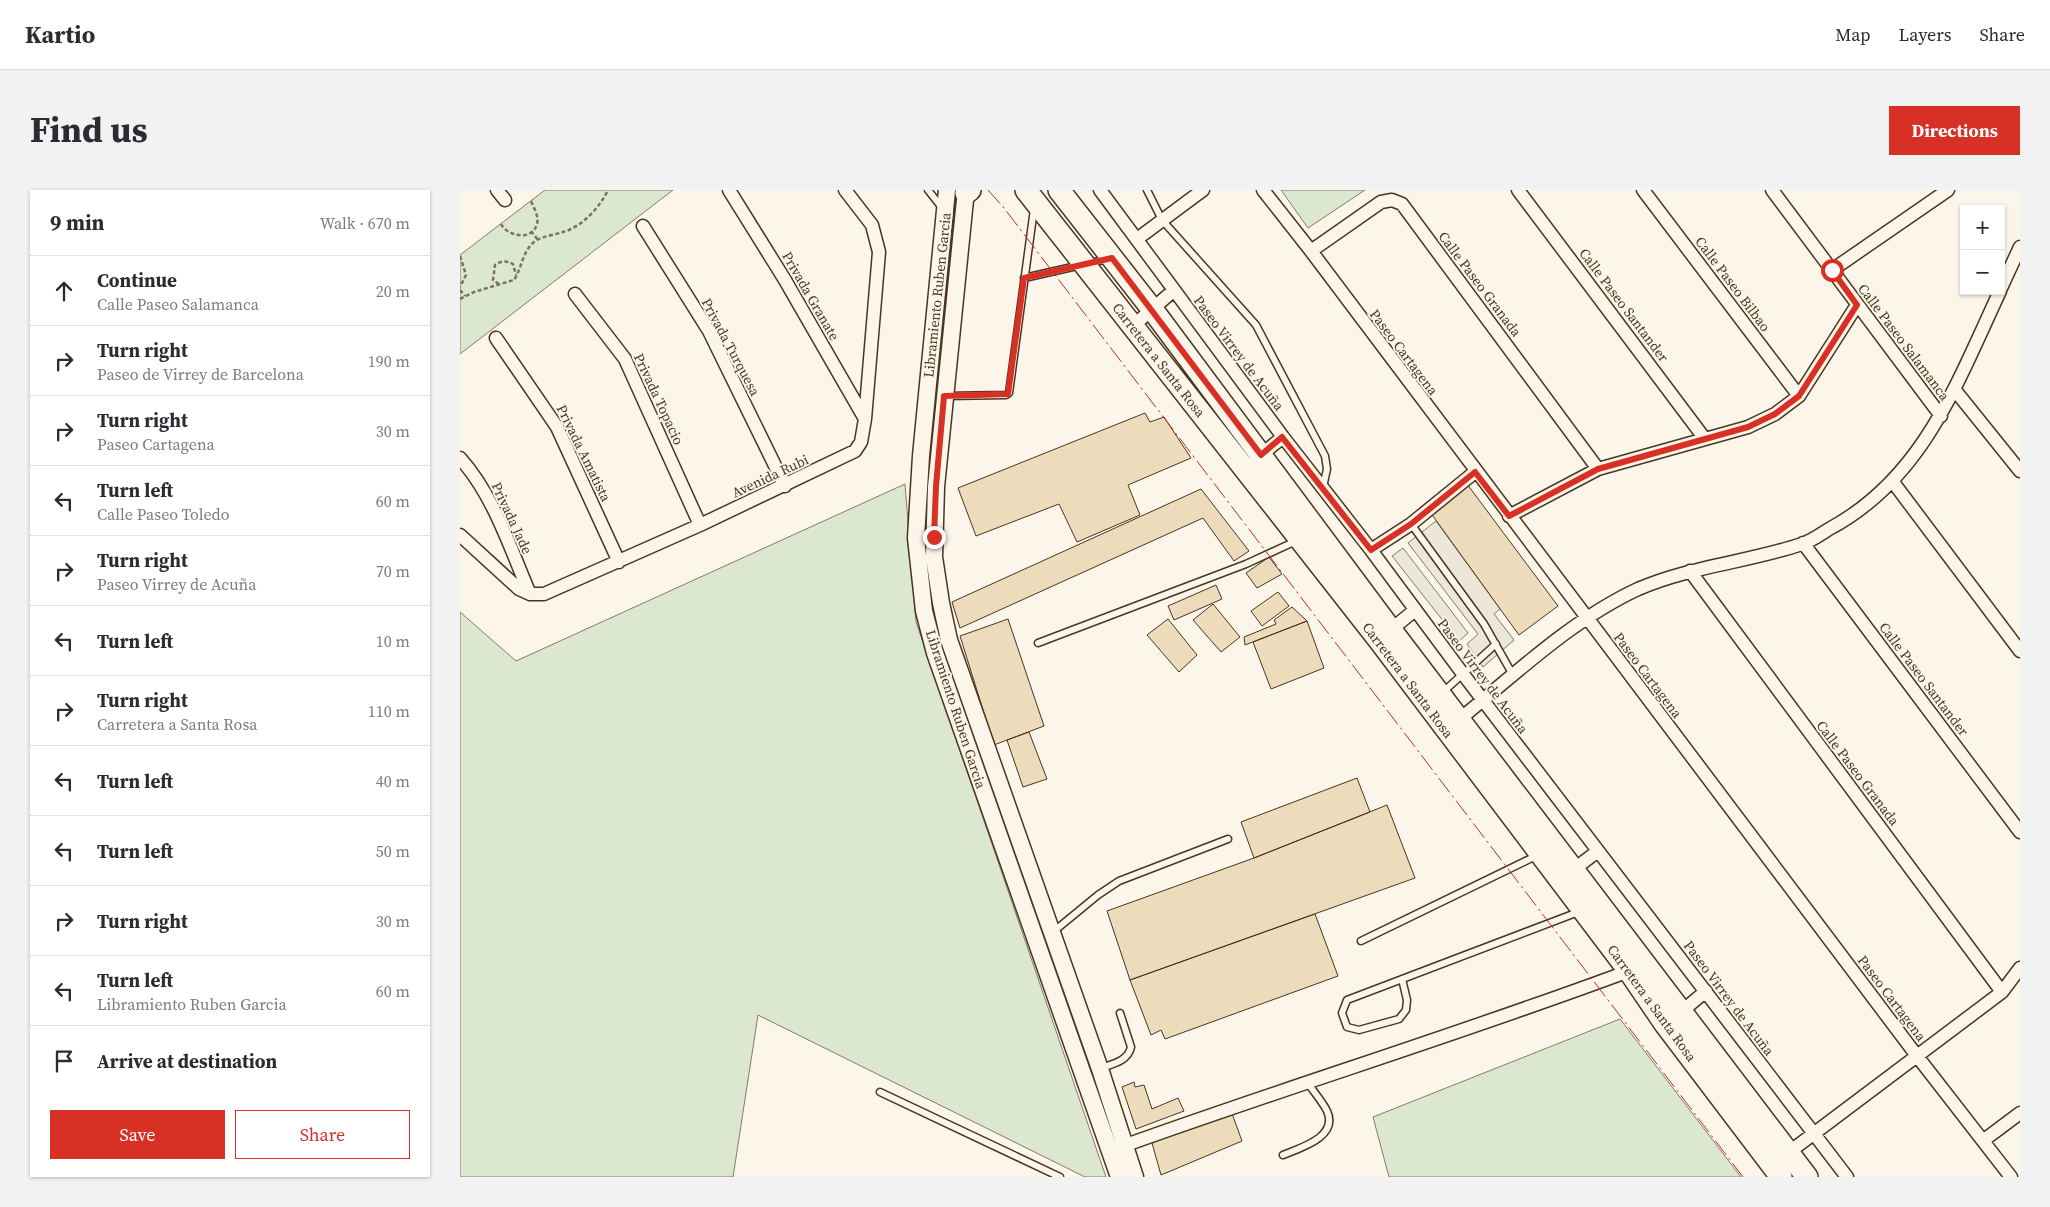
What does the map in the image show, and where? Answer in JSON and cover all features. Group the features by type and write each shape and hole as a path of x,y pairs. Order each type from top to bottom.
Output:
{"main road":[{"name":"Carretera a Santa Rosa","path":"1059,190 1152,309 1261,455 1309,535 1434,700 1573,870 1681,1012 1781,1165"},
{"name":"Carretera a Santa Rosa","path":"1027,194 1085,265 1244,469 1309,535"},
{"name":"Carretera a Santa Rosa","path":"1453,724 1541,854 1629,971 1665,1024 1781,1165 1806,1177"}],"street":[{"name":"Privada Granate","path":"729,190 785,280 865,419"},
{"name":"Avenida Rubi","path":"530,594 552,592 785,486 855,451 861,442 865,419 879,252 877,237 872,225 845,190"},
{"name":"Paseo Virrey de Acuña","path":"1100,190 1282,437 1371,550 1483,701 1847,1177"},
{"path":"1137,239 1203,190"},
{"name":"Paseo Cartagena","path":"1263,190 1311,250 1475,472 1917,1056 2011,1177"},
{"name":"Calle Paseo Santander","path":"1518,190 1705,439"},
{"name":"Calle Paseo Bilbao","path":"1643,190 1799,396"},
{"name":"Calle Paseo Salamanca","path":"1772,190 1941,416"},
{"path":"1832,270 1948,190"},
{"name":"Libramiento Ruben Garcia","path":"962,191 945,212 917,497 918,571 924,611 935,653 1119,1177"},
{"name":"Libramiento Ruben Garcia","path":"962,191 936,486 934,537 936,579 949,640 1100,1068 1135,1177"},
{"name":"Calle Paseo Granada","path":"1311,250 1381,202 1392,200 1402,204 1598,469"},
{"name":"Privada Turquesa","path":"643,226 709,331 785,486"},
{"path":"2005,280 2020,248"},
{"path":"1132,326 1173,290"},
{"name":"Privada Topacio","path":"575,294 625,359 700,525"},
{"path":"1453,724 1586,618 1638,590 1690,571 1804,544 1872,502 1893,482 1941,416 1998,295"},
{"path":"1509,516 1598,469 1748,427 1775,414 1799,396 1857,305"},
{"name":"Privada Amatista","path":"496,338 557,427 619,562"},
{"name":"Calle Paseo Salamanca","path":"1954,389 2020,471"},
{"path":"1244,469 1282,437"},
{"name":"Privada Jade","path":"460,458 472,471 491,505 530,594"},
{"path":"1371,550 1411,524 1475,472"},
{"path":"1893,482 2020,651"},
{"path":"460,535 519,590 530,594"},
{"name":"Calle Paseo Santander","path":"1804,544 2020,832"},
{"name":"Calle Paseo Granada","path":"1690,571 2002,992"},
{"path":"1385,635 1415,610"},
{"path":"1573,870 1598,851"},
{"path":"1781,1165 1813,1133 2002,992 2020,968"},
{"path":"1126,1145 1307,1082 1413,1048 1629,971"},
{"path":"1681,1012 1706,991"},
{"path":"1984,1140 2020,1113"}],"lane":[{"path":"928,190 945,212"},
{"path":"1147,190 1162,220 1256,325 1325,456 1327,469 1322,488"},
{"path":"944,396 1008,394 1024,278 1027,194"},
{"path":"1024,278 1112,258"},
{"path":"1411,524 1484,624 1514,676"},
{"path":"1038,643 1246,564 1309,535"},
{"path":"1434,700 1496,644"},
{"path":"1052,933 1098,895 1119,881 1228,839"},
{"path":"1361,941 1541,854"},
{"path":"1402,979 1407,1000 1406,1010 1399,1019 1359,1030 1348,1027 1342,1013 1347,1000 1402,979 1583,910"},
{"path":"1100,1068 1126,1058 1130,1052 1120,1012"},
{"path":"1283,1155 1321,1138 1328,1126 1328,1113 1307,1082"},
{"path":"880,1092 1060,1177"}],"path":[{"path":"460,300 465,296 501,285 515,278 524,256 538,240 569,230 583,220 601,202 608,190"},
{"path":"501,224 509,233 515,235 521,236 531,231 537,224 537,218 531,201"},
{"path":"531,231 538,240"},
{"path":"460,256 466,274 460,288 465,296"},
{"path":"501,285 493,280 492,275 495,265 499,263 504,261 513,264 515,278"}],"green space":[{"path":"545,190 673,190 460,354 460,255"},
{"path":"1281,190 1365,190 1308,228"},
{"path":"905,484 916,622 1106,1177 1085,1177 758,1015 733,1177 460,1177 460,612 516,661"},
{"path":"1620,1019 1741,1177 1389,1177 1373,1117"}],"shaded area":[{"path":"1436,521 1500,609 1494,614 1514,640 1483,667 1467,644 1478,634 1408,543"},
{"path":"1403,548 1468,633 1459,641 1392,556"}],"building":[{"path":"1145,413 1150,422 1164,417 1191,458 1128,485 1140,515 1077,542 1059,504 976,536 958,488"},
{"path":"1467,484 1558,606 1519,635 1430,512"},
{"path":"1201,489 1249,551 1234,561 1203,518 960,628 952,602"},
{"path":"1269,557 1282,574 1257,588 1246,573"},
{"path":"1216,585 1222,599 1174,620 1168,606"},
{"path":"1278,592 1289,606 1262,626 1251,611"},
{"path":"1213,604 1240,637 1221,652 1193,620"},
{"path":"1292,607 1307,621 1245,645 1244,637 1276,624 1274,620"},
{"path":"1008,619 1044,726 994,745 960,636"},
{"path":"1168,619 1197,655 1179,672 1147,635"},
{"path":"1307,621 1324,668 1271,689 1253,642"},
{"path":"1029,732 1047,779 1023,787 1007,740"},
{"path":"1357,778 1370,812 1254,858 1241,822"},
{"path":"1387,805 1415,878 1130,980 1107,911 1254,858"},
{"path":"1315,914 1338,976 1165,1039 1161,1030 1151,1035 1130,980"},
{"path":"1134,1082 1135,1087 1144,1085 1152,1109 1178,1098 1184,1111 1136,1129 1122,1087"},
{"path":"1230,1108 1242,1141 1161,1175 1152,1143"}],"power":[{"path":"988,190 1004,208 1743,1177"}],"route":[{"path":"934,537 936,486 944,396 1008,394 1010,391 1024,278 1112,258 1261,455 1282,437 1371,550 1411,524 1475,472 1509,516 1598,469 1748,427 1775,414 1799,396 1857,305 1832,270"}]}
